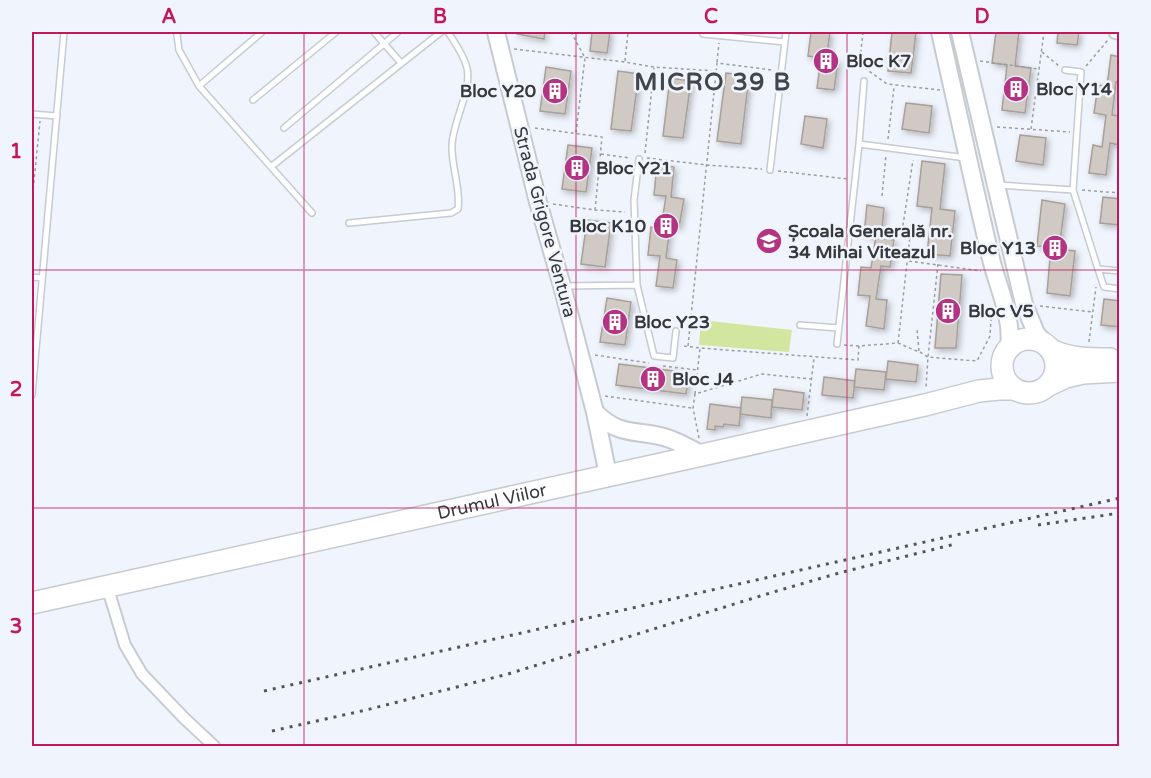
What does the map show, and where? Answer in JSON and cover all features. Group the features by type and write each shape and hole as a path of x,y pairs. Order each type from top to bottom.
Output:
{"highway":[{"path":"1119,358 1087,359 1060,355 1035,340 1026,339 1017,342 1007,351 1002,364 1003,374 1014,389 1032,393 1066,377 1083,373 1119,371"},
{"path":"1047,347 1055,358 1056,368 1049,384"},
{"name":"Drumul Viilor","path":"953,398 980,381 1007,351"},
{"name":"Drumul Viilor","path":"32,603 805,432 989,389 1014,389"}],"main road":[{"path":"940,32 994,272 1011,336 1007,351"},
{"path":"960,32 1024,304 1036,333 1047,347"},
{"name":"Strada Grigore Ventura","path":"498,39 538,202 595,412 608,475"},
{"path":"595,412 604,422 615,428 660,436 676,441 702,455"}],"street":[{"path":"969,164 992,165"},
{"path":"106,586 126,645 142,674 214,747"}],"lane":[{"path":"32,395 64,32"},
{"path":"178,32 179,50 199,86 312,213"},
{"path":"199,86 262,32"},
{"path":"253,100 336,32"},
{"path":"374,32 401,63"},
{"path":"284,128 398,32"},
{"path":"272,166 441,32"},
{"path":"349,223 451,213 458,209 452,143 467,84 468,70 464,58 448,32"},
{"path":"703,32 703,34 785,42"},
{"path":"770,170 786,32"},
{"path":"1065,70 1081,72 1073,190 1104,287 1119,289"},
{"path":"837,344 864,81"},
{"path":"32,114 57,116"},
{"path":"859,144 914,150 969,164"},
{"path":"639,159 634,200 637,285 654,356 673,358 676,331"},
{"path":"996,185 1073,190"},
{"path":"1098,268 1119,271"},
{"path":"32,277 42,278"},
{"path":"562,286 637,285"},
{"path":"800,325 838,328"}],"path":[{"path":"571,32 585,58 576,133"},
{"path":"625,62 628,32"},
{"path":"863,32 861,51 866,69 887,84 953,91"},
{"path":"1031,129 1044,32"},
{"path":"1081,72 1116,33"},
{"path":"688,346 720,36"},
{"path":"498,39 585,58 654,67 716,71"},
{"path":"1041,51 1065,70"},
{"path":"967,60 1039,69"},
{"path":"717,63 782,71"},
{"path":"654,67 644,158 855,180"},
{"path":"32,201 41,114"},
{"path":"520,126 602,137 595,210"},
{"path":"983,126 1077,132"},
{"path":"898,343 910,236 903,225 914,150"},
{"path":"601,154 639,159"},
{"path":"1073,190 1119,193 1119,176"},
{"path":"538,202 635,213"},
{"path":"908,261 994,272"},
{"path":"925,405 938,264"},
{"path":"1087,359 1098,268"},
{"path":"1024,304 1093,312"},
{"path":"837,344 859,346 898,343 928,357 977,361 990,336 991,319 1006,313"},
{"path":"917,329 919,352"},
{"path":"675,345 858,360 859,346"},
{"path":"700,348 693,408 702,455"},
{"path":"579,353 653,363"},
{"path":"805,432 814,357"},
{"path":"663,366 698,370"},
{"path":"695,394 762,374 811,379"},
{"path":"590,394 693,408"}],"green space":[{"path":"701,320 792,330 789,352 699,345"}],"building":[{"path":"517,32 545,32 544,39 517,34"},
{"path":"592,32 610,32 607,53 590,51"},
{"name":"Bloc K7","path":"811,32 830,32 826,60 838,61 834,90 817,88 821,58 808,56"},
{"path":"892,32 916,32 911,73 888,71"},
{"name":"Bloc Y14","path":"996,32 1019,32 1015,66 1031,68 1025,113 1002,110 1007,65 992,63"},
{"path":"1058,32 1079,32 1077,45 1057,43"},
{"path":"1111,55 1120,57 1120,83 1116,82 1112,115 1120,116 1120,139 1119,145 1110,143 1106,175 1089,173 1093,145 1102,147 1106,115 1094,113 1098,85 1107,86"},
{"name":"Bloc Y20","path":"546,67 571,71 565,114 540,111"},
{"path":"618,71 639,74 631,131 611,129"},
{"path":"726,73 749,76 741,144 717,141"},
{"path":"670,78 691,81 683,138 663,136"},
{"path":"906,103 932,106 929,133 902,129"},
{"path":"805,116 827,119 823,148 801,144"},
{"path":"1020,135 1046,138 1043,165 1016,161"},
{"name":"Bloc Y21","path":"568,145 592,148 586,192 562,189"},
{"path":"922,161 945,164 940,209 955,211 950,256 927,254 932,208 917,206"},
{"name":"Bloc K10","path":"657,164 674,167 671,197 684,199 679,227 670,226 666,258 677,260 673,288 656,286 660,256 648,255 651,227 661,228 666,196 654,195"},
{"path":"1103,197 1120,199 1120,225 1100,223"},
{"name":"Bloc Y13","path":"1042,200 1065,204 1059,249 1075,251 1070,296 1047,293 1051,247 1037,246"},
{"path":"867,205 884,208 881,238 894,240 890,267 881,266 876,299 887,300 884,329 866,326 870,296 858,295 861,267 871,268 876,236 864,235"},
{"path":"587,220 611,223 605,267 581,264"},
{"name":"Bloc V5","path":"941,274 962,275 956,348 935,348"},
{"name":"Bloc Y23","path":"607,298 631,302 625,345 600,342"},
{"path":"1104,299 1120,301 1120,327 1101,325"},
{"path":"888,361 918,365 916,382 886,379"},
{"name":"Bloc J4","path":"619,364 689,373 686,394 616,385"},
{"path":"856,369 886,372 884,390 854,387"},
{"path":"824,377 855,381 853,398 822,395"},
{"path":"774,389 804,393 802,410 772,407"},
{"path":"742,397 772,400 771,418 740,414"},
{"path":"710,404 741,408 739,426 724,424 723,427 715,426 715,430 707,429"}],"railway":[{"path":"264,691 1120,498"},
{"path":"1038,525 1120,513"},
{"path":"272,731 508,674 770,593 955,544"}],"place":[{"name":"Bloc K7","path":"826,61"},
{"name":"Bloc Y14","path":"1016,89"},
{"name":"Bloc Y20","path":"555,91"},
{"name":"Bloc Y21","path":"577,168"},
{"name":"Bloc K10","path":"666,226"},
{"name":"Școala Generală nr. 34 Mihai Viteazul","path":"769,241"},
{"name":"Bloc Y13","path":"1055,248"},
{"name":"Bloc V5","path":"948,311"},
{"name":"Bloc Y23","path":"615,322"},
{"name":"Bloc J4","path":"653,379"}],"district":[{"name":"MICRO 39 B","path":"713,82"}]}
